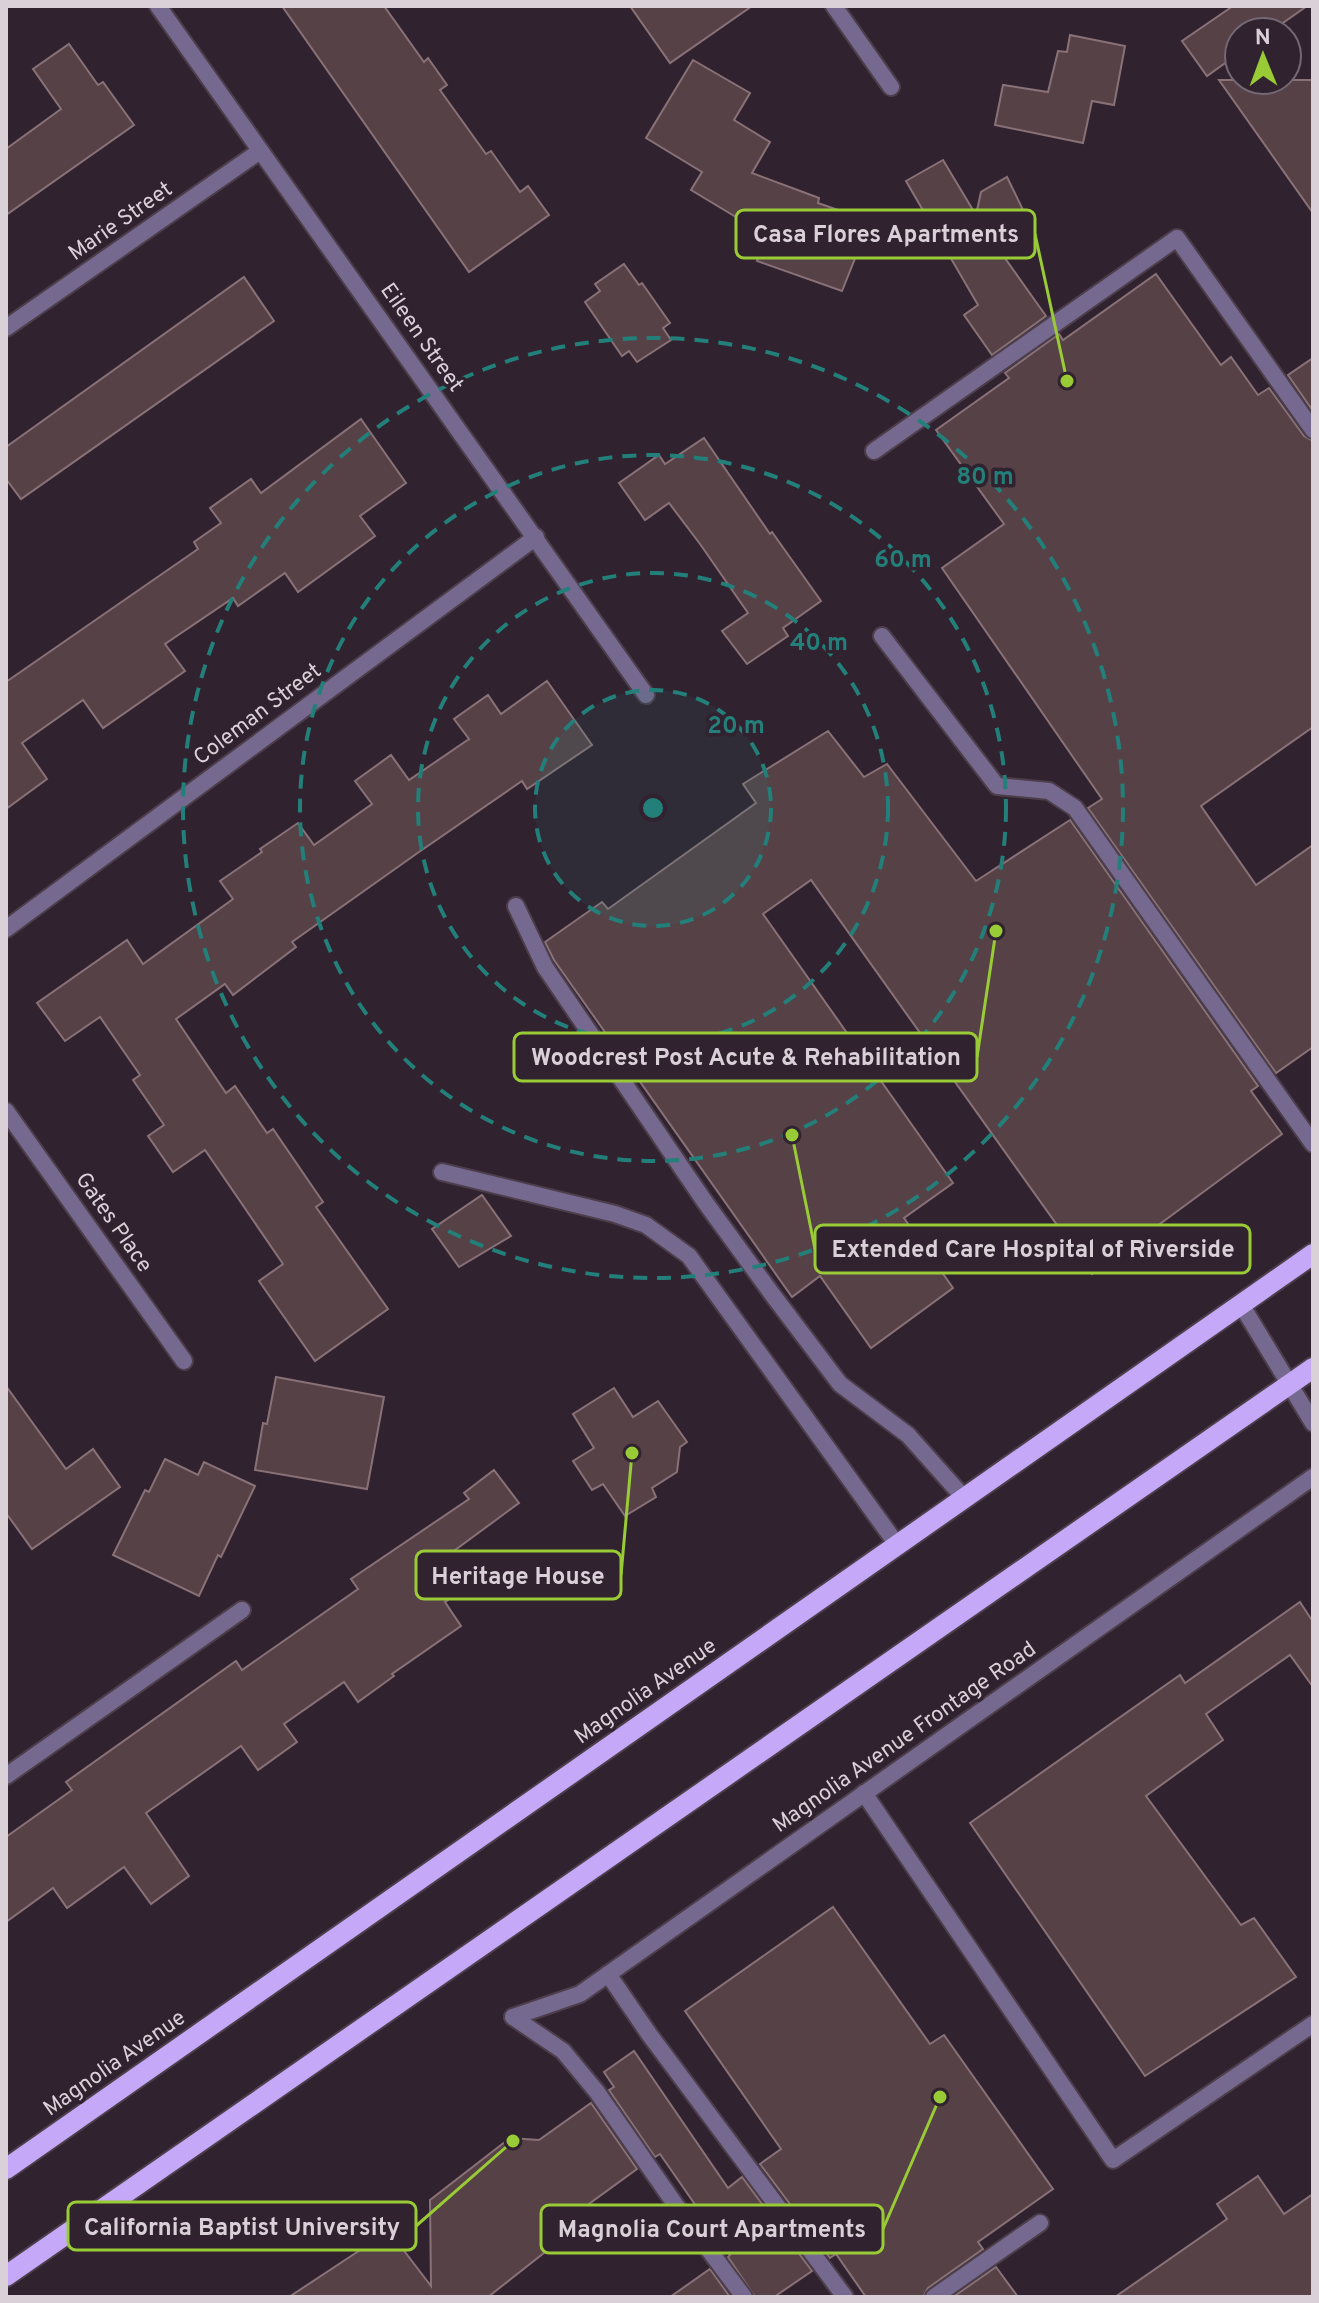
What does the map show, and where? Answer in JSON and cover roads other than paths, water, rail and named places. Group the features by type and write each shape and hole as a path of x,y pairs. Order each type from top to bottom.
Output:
{"main road":[{"name":"Magnolia Avenue","path":"6,2169 1313,1254"},
{"path":"6,2276 1313,1368"}],"street":[{"name":"Eileen Street","path":"158,6 646,695"},
{"path":"834,6 891,87"},
{"name":"Marie Street","path":"6,328 260,151"},
{"path":"874,451 1177,238 1313,430"},
{"name":"Coleman Street","path":"6,929 536,537"},
{"path":"882,636 997,786 1049,791 1075,808 1313,1144"},
{"path":"516,906 545,967 705,1202 780,1305 840,1384 908,1435 965,1499"},
{"name":"Gates Place","path":"6,1111 184,1361"},
{"path":"442,1172 615,1214 646,1225 689,1256 898,1546"},
{"path":"1242,1306 1313,1423"},
{"name":"Magnolia Avenue Frontage Road","path":"744,2297 597,2092 563,2051 513,2017 580,1994 1313,1477"},
{"path":"6,1776 242,1610"},
{"path":"864,1793 1113,2160 1313,2024"},
{"path":"608,1974 658,2047 845,2297"},
{"path":"934,2297 1040,2223"}],"place":[{"name":"Casa Flores Apartments","path":"1067,381"},
{"name":"Woodcrest Post Acute & Rehabilitation","path":"996,931"},
{"name":"Extended Care Hospital of Riverside","path":"792,1135"},
{"name":"Heritage House","path":"632,1453"},
{"name":"Magnolia Court Apartments","path":"940,2097"},
{"name":"California Baptist University","path":"513,2141"}]}
